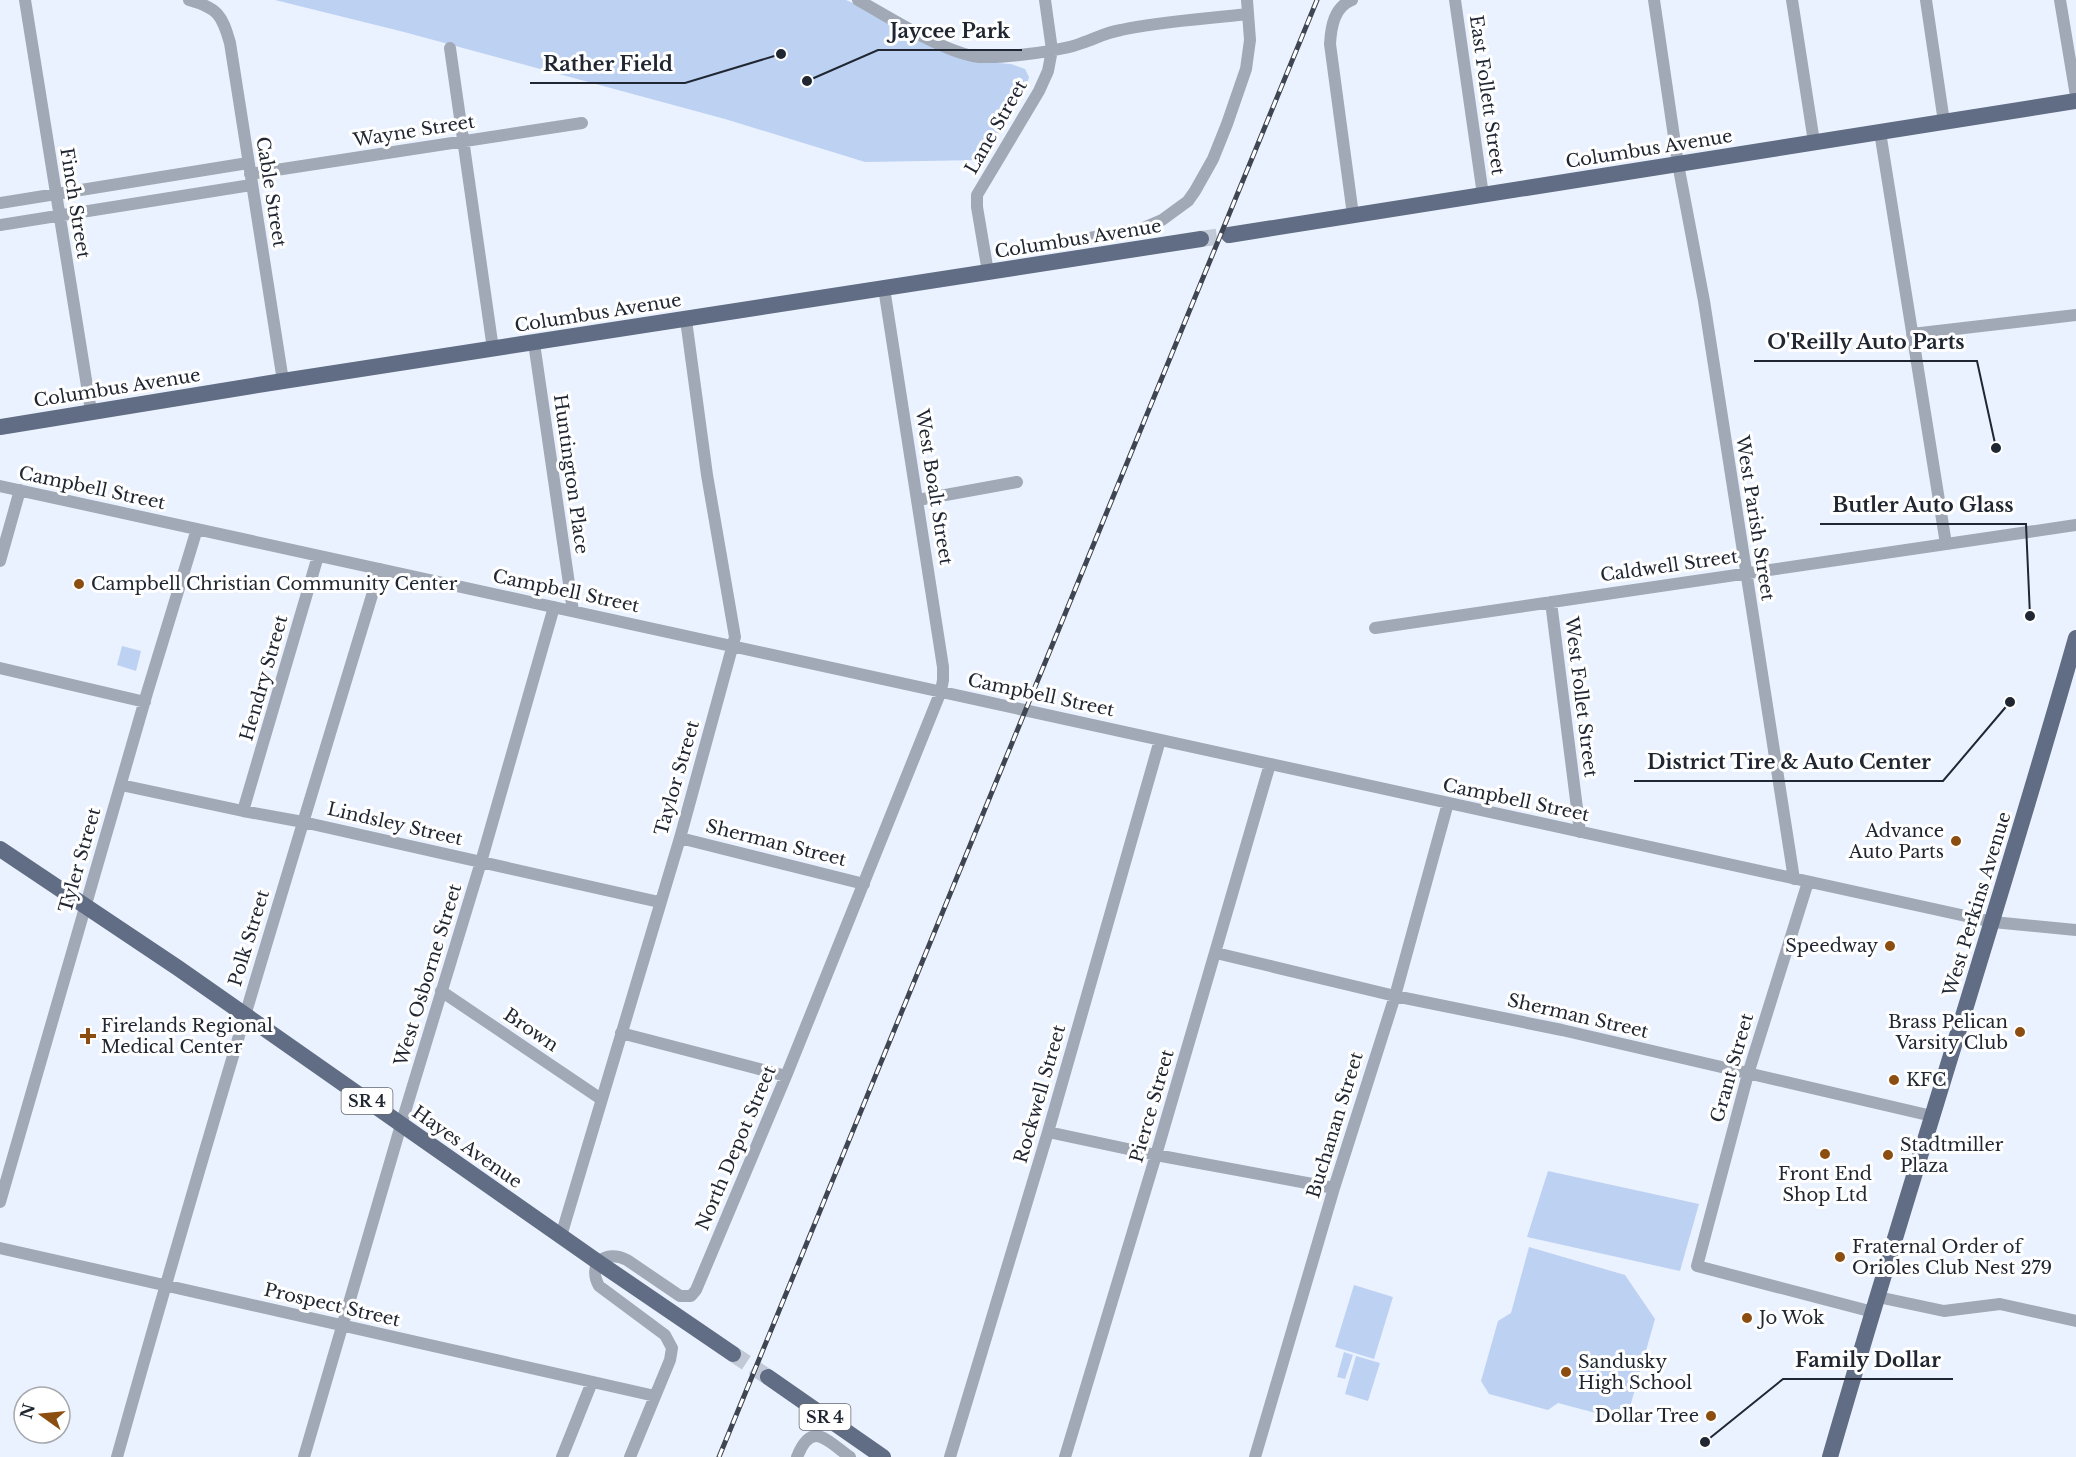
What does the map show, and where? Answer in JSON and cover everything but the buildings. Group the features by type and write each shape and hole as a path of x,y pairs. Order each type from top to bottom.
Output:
{"main road":[{"name":"Columbus Avenue","path":"1229,235 2076,99"},
{"name":"Columbus Avenue","path":"0,427 282,381 1201,239"},
{"name":"West Perkins Avenue","path":"1830,1457 1932,1116 1993,922 2076,638"},
{"name":"Hayes Avenue","path":"0,849 245,1015 598,1262 734,1354"},
{"name":"SR 4","path":"768,1377 879,1456"}],"street":[{"name":"Finch Street","path":"25,0 91,411"},
{"name":"Cable Street","path":"189,0 216,11 224,22 230,43 282,381"},
{"path":"858,0 934,41 968,55 993,57 1082,44 1101,34 1136,27 1248,14"},
{"name":"Lane Street","path":"988,272 977,195 1043,81 1049,66 1052,50 1045,0"},
{"path":"1021,250 1141,229 1162,220 1188,201 1213,159 1243,77 1250,50 1247,0"},
{"path":"1352,0 1343,4 1338,11 1330,38 1353,215"},
{"name":"East Follett Street","path":"1455,0 1483,195"},
{"name":"West Parish Street","path":"1654,0 1678,164 1704,301 1794,879"},
{"path":"1792,0 1814,142"},
{"path":"1926,0 1944,122"},
{"path":"2060,0 2076,99"},
{"path":"450,48 493,349"},
{"name":"Wayne Street","path":"0,203 56,194 250,174 582,123"},
{"path":"1880,132 1946,544"},
{"name":"Wayne Street","path":"0,225 59,215 250,174"},
{"name":"West Boalt Street","path":"884,288 943,667 944,680 941,691"},
{"path":"1912,334 2076,315"},
{"name":"Taylor Street","path":"561,1236 680,838 735,637 707,475 686,320"},
{"name":"Huntington Place","path":"534,343 573,611"},
{"path":"918,500 1017,482"},
{"name":"Campbell Street","path":"0,486 1993,922 2076,930"},
{"path":"0,561 20,490"},
{"name":"Caldwell Street","path":"1375,628 2076,525"},
{"name":"Tyler Street","path":"0,1202 197,529"},
{"name":"Hendry Street","path":"243,811 318,556"},
{"name":"Polk Street","path":"117,1457 165,1284 380,569"},
{"name":"West Follet Street","path":"1551,602 1580,832"},
{"name":"West Osborne Street","path":"304,1457 481,862 554,607"},
{"path":"0,668 145,702"},
{"name":"North Depot Street","path":"598,1262 608,1256 620,1257 677,1294 687,1297 694,1294 786,1076 941,691"},
{"name":"Rockwell Street","path":"950,1457 1048,1132 1160,740"},
{"name":"Pierce Street","path":"1065,1457 1216,953 1270,764"},
{"name":"Lindsley Street","path":"121,785 303,822 659,902"},
{"name":"Buchanan Street","path":"1256,1457 1334,1188 1395,996 1448,803"},
{"name":"Sherman Street","path":"680,838 864,884"},
{"name":"Grant Street","path":"1808,882 1748,1074 1697,1266 1876,1304"},
{"name":"Sherman Street","path":"1216,953 1395,996 1562,1030 1932,1116"},
{"name":"Brown","path":"441,991 601,1099"},
{"path":"621,1033 786,1076"},
{"path":"1048,1132 1156,1155 1334,1188"},
{"name":"Prospect Street","path":"0,1248 655,1396"},
{"path":"598,1262 595,1274 599,1286 665,1335 669,1341 671,1356 630,1457"},
{"path":"1876,1304 1944,1311 2000,1304 2076,1321"},
{"path":"562,1457 592,1382"},
{"path":"797,1457 804,1442 809,1437 815,1436 822,1437 850,1457"}],"shaded area":[{"path":"275,0 846,0 984,62 1011,64 1025,69 1029,77 1025,92 981,160 865,162 725,119 404,32"},
{"path":"122,646 141,651 136,671 117,665"},
{"path":"1548,1171 1699,1204 1680,1271 1527,1237"},
{"path":"1529,1247 1625,1275 1655,1319 1626,1421 1558,1403 1548,1410 1489,1394 1481,1381 1498,1321 1511,1313"},
{"path":"1354,1285 1393,1297 1374,1359 1335,1347"},
{"path":"1344,1352 1353,1355 1345,1379 1337,1377"},
{"path":"1356,1356 1380,1363 1368,1401 1345,1394"}],"tunnel":[{"path":"1201,239 1229,235"},
{"path":"733,1354 768,1377"}],"railway":[{"path":"719,1457 1317,0"}],"place":[{"name":"Rather Field","path":"781,54"},
{"name":"Jaycee Park","path":"807,81"},
{"name":"O'Reilly Auto Parts","path":"1996,448"},
{"name":"Campbell Christian Community Center","path":"79,584"},
{"name":"Butler Auto Glass","path":"2030,616"},
{"name":"District Tire & Auto Center","path":"2010,702"},
{"name":"Advance Auto Parts","path":"1956,841"},
{"name":"Speedway","path":"1890,946"},
{"name":"Brass Pelican Varsity Club","path":"2020,1032"},
{"name":"Firelands Regional Medical Center","path":"88,1036"},
{"name":"KFC","path":"1894,1080"},
{"name":"Front End Shop Ltd","path":"1825,1154"},
{"name":"Stadtmiller Plaza","path":"1888,1155"},
{"name":"Fraternal Order of Orioles Club Nest 279","path":"1840,1257"},
{"name":"Jo Wok","path":"1747,1318"},
{"name":"Sandusky High School","path":"1566,1372"},
{"name":"Dollar Tree","path":"1711,1416"},
{"name":"Family Dollar","path":"1705,1442"}]}
